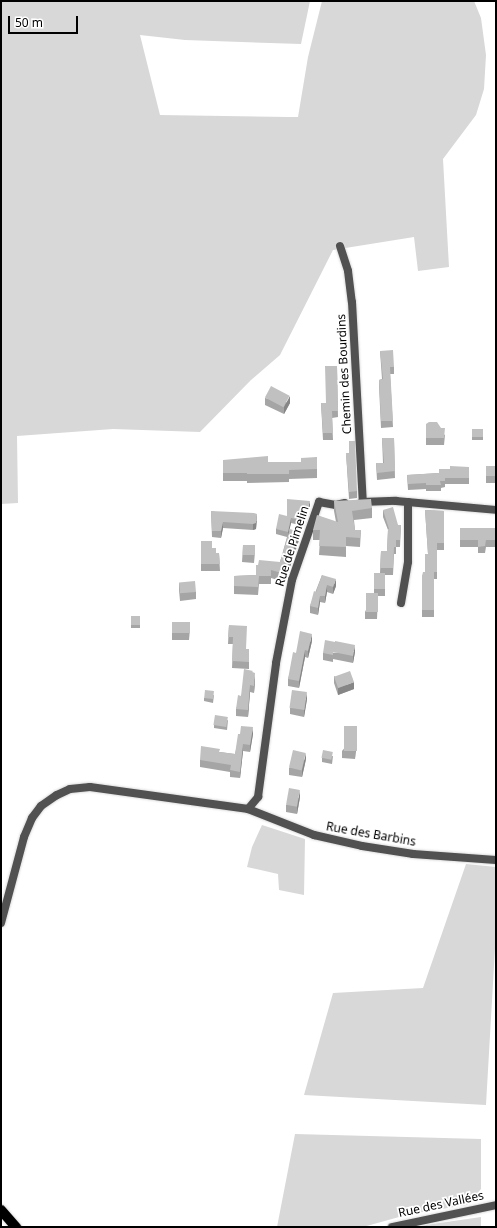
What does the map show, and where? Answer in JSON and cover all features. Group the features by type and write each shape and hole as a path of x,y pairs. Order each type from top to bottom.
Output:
{"main road":[{"path":"1,1210 16,1227"}],"street":[{"name":"Chemin des Bourdins","path":"340,246 348,271 352,302 363,502"},
{"name":"Rue de Pimelin","path":"258,813 258,797 283,620 292,580 319,502 336,504 384,500 496,510"},
{"path":"401,603 408,562 408,502"},
{"path":"2,919 24,837 32,818 41,806 56,795 70,790 90,787 248,809 258,797"},
{"name":"Rue des Barbins","path":"248,809 314,835 362,846 413,854 496,860"},
{"name":"Rue des Vallées","path":"392,1227 496,1205"}],"shaded area":[{"path":"1,1 310,1 301,44 185,40 140,35 160,115 298,117 308,57 322,1 474,1 481,18 486,55 484,89 476,115 443,159 449,267 418,271 414,237 333,250 280,355 251,380 200,432 113,429 17,436 18,503 1,504"},
{"path":"262,825 305,839 304,895 279,890 278,874 247,867 252,847"},
{"path":"466,864 496,867 496,931 486,1105 304,1095 333,993 423,988"},
{"path":"295,1134 481,1139 481,1189 467,1205 410,1214 363,1227 277,1227"},
{"path":"481,1217 481,1227 418,1227 426,1225"}],"building":[{"path":"393,350 394,367 390,367 393,421 381,421 379,380 383,379 380,351"},
{"path":"325,366 337,366 338,411 332,411 333,433 323,433 321,403 326,403"},
{"path":"271,386 290,396 283,407 265,397"},
{"path":"429,422 437,422 441,428 445,428 444,438 426,438 426,424"},
{"path":"472,429 483,429 483,437 472,437"},
{"path":"382,438 394,438 395,471 377,473 376,463 384,463"},
{"path":"349,441 355,441 357,491 349,492 346,453 349,453"},
{"path":"268,456 268,462 301,462 301,458 317,457 317,469 289,470 289,474 223,473 223,460"},
{"path":"450,466 469,467 469,478 445,478 445,481 440,481 441,485 426,485 426,483 408,484 407,475 439,473 439,469 450,469"},
{"path":"486,466 496,466 496,476 486,476"},
{"path":"287,499 310,501 304,521 291,518 288,532 276,529 279,514 287,516"},
{"path":"371,499 372,508 352,511 355,530 361,530 360,538 346,537 346,547 319,546 320,530 313,530 317,515 338,522 334,501"},
{"path":"393,507 398,525 401,525 400,540 396,540 396,547 394,547 393,568 380,568 381,551 387,551 389,529 383,510"},
{"path":"425,510 444,511 444,543 437,543 437,572 434,572 434,610 422,610 422,576 423,572 425,572 425,554 428,554"},
{"path":"211,511 254,513 257,514 256,523 223,522 221,531 212,531"},
{"path":"460,528 496,528 496,540 486,540 485,546 478,547 478,540 460,540"},
{"path":"290,529 299,532 285,574 271,570 271,576 259,576 258,587 234,586 234,576 256,575 256,565 258,565 259,560 280,562"},
{"path":"201,541 212,541 212,548 216,548 216,553 219,553 220,564 201,564"},
{"path":"243,545 255,545 255,555 243,555"},
{"path":"374,573 385,573 385,589 374,589"},
{"path":"322,575 336,579 333,587 327,585 325,596 320,596 318,608 310,606 314,591 316,592"},
{"path":"195,581 196,592 180,593 179,582"},
{"path":"366,593 378,593 378,612 366,612"},
{"path":"131,616 140,616 140,625 131,625"},
{"path":"172,622 190,622 190,633 172,633"},
{"path":"229,625 247,626 246,649 249,649 249,662 232,661 233,637 228,637"},
{"path":"300,631 312,634 308,651 305,650 299,681 288,679 293,652 296,653"},
{"path":"325,640 355,645 353,656 333,652 333,655 323,653"},
{"path":"244,669 255,673 254,686 250,685 248,710 236,709 238,695 241,696"},
{"path":"350,671 354,682 338,688 334,677"},
{"path":"205,690 214,691 213,699 204,698"},
{"path":"292,690 307,692 304,710 289,708"},
{"path":"215,715 228,717 226,727 213,725"},
{"path":"241,726 253,727 250,745 243,744 240,772 230,770 231,765 200,760 201,746 220,749 219,752 235,754 238,734 240,734"},
{"path":"344,726 357,726 357,751 344,751"},
{"path":"293,750 306,753 302,770 289,768"},
{"path":"323,750 333,752 331,760 321,758"},
{"path":"289,788 300,790 297,807 286,805"}]}
